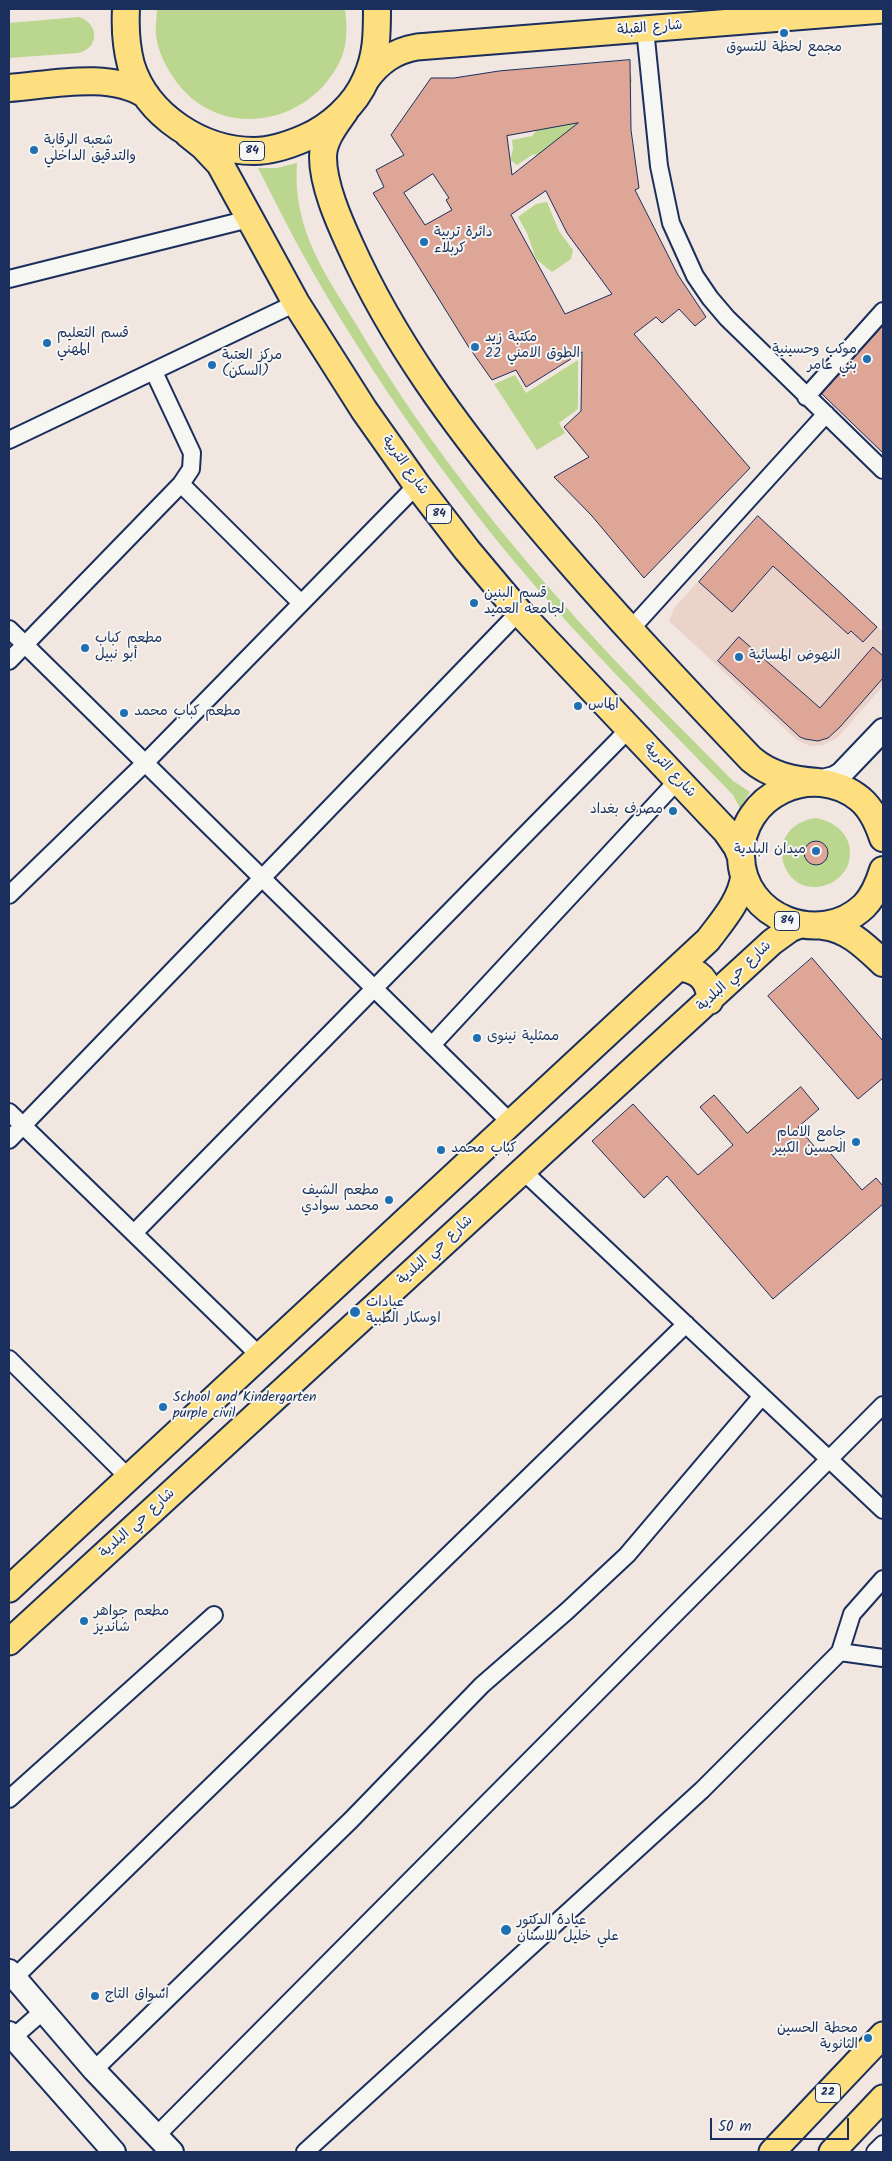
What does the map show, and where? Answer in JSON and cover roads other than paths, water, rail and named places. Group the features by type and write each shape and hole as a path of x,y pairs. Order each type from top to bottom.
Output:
{"highway":[{"name":"84","path":"126,9 125,35 132,66 146,95 165,117 188,134 220,147 254,151 288,146 318,132 345,111"},
{"name":"84","path":"377,9 377,44 366,80 328,136 324,148 325,175 341,225 358,264 384,312 425,379 473,447 558,550 630,630 758,765 786,778 841,787 861,800 876,818 883,838"},
{"name":"84","path":"9,88 94,81 129,85 146,95"},
{"name":"شارع التربية","path":"188,134 220,164 296,303 364,410 417,485 467,550 519,612 726,831 737,846 743,866"},
{"name":"84","path":"812,925 786,921 772,914 761,904 752,892 743,866 743,837 750,818 762,802 779,790 791,786 818,782"},
{"path":"812,925 845,919 864,906 878,887 883,870"},
{"path":"812,925 839,929 875,955"}],"main road":[{"name":"شارع القبلة","path":"366,80 384,60 399,52 416,47 883,10"},
{"path":"818,782 834,778 840,774 883,730"},
{"path":"9,1589 708,940 740,893 743,866"},
{"name":"شارع حي البلدية","path":"9,1642 710,1001 772,942 790,929 812,925"},
{"path":"679,968 689,969 699,974 706,981 710,990 710,1001"},
{"path":"11,1974 94,2070 172,2152"},
{"name":"22","path":"772,2152 883,2035"},
{"path":"10,2038 114,2152"},
{"path":"832,2152 883,2098"}],"street":[{"path":"645,29 664,195 671,223 695,276 727,318 883,470"},
{"path":"9,279 250,218"},
{"path":"9,440 296,303"},
{"path":"806,397 883,311"},
{"path":"9,661 181,484 191,469 192,453 154,372"},
{"path":"630,630 826,414"},
{"path":"181,484 301,603"},
{"path":"9,895 145,763 417,485"},
{"path":"9,1140 519,612"},
{"path":"9,629 512,1124"},
{"path":"134,1234 630,729"},
{"path":"432,1045 678,780"},
{"path":"9,1112 260,1356"},
{"path":"523,1172 883,1510"},
{"path":"11,1974 686,1324"},
{"path":"9,1359 129,1478"},
{"path":"94,2070 351,1820 482,1685 567,1611 626,1555 762,1396"},
{"path":"156,2136 883,1405"},
{"path":"305,2152 702,1790 840,1652 852,1614 883,1579"},
{"path":"9,1799 214,1615"},
{"path":"840,1652 883,1658"},
{"path":"10,2038 42,2012"},
{"path":"875,2152 883,2144"}],"place":[{"name":"مجمع لحظة للتسوق","path":"784,33"},
{"name":"شعبه الرقابة والتدقيق الداخلي","path":"34,150"},
{"name":"دائرة تربية كربلاء","path":"424,242"},
{"name":"قسم التعليم المهني","path":"47,343"},
{"name":"مكتبة زيد الطوق الامني 22","path":"475,347"},
{"name":"موكب وحسينية بني عامر","path":"867,359"},
{"name":"مركز العتبة (السكن)","path":"212,365"},
{"name":"قسم البنين لجامعه العميد","path":"474,603"},
{"name":"مطعم كباب أبو نبيل","path":"85,648"},
{"name":"النهوض المسائية","path":"739,657"},
{"name":"الماس","path":"578,706"},
{"name":"مطعم كباب محمد","path":"124,713"},
{"name":"مصرف بغداد","path":"673,811"},
{"name":"ميدان البلدية","path":"816,851"},
{"name":"ممثلية نينوى","path":"477,1038"},
{"name":"جامع الامام الحسين الكبير","path":"856,1142"},
{"name":"كباب محمد","path":"441,1150"},
{"name":"مطعم الشيف محمد سوادي","path":"389,1200"},
{"name":"عيادات اوسكار الطبية","path":"355,1312"},
{"name":"School and Kindergarten purple civil","path":"163,1407"},
{"name":"مطعم جواهر شانديز","path":"84,1621"},
{"name":"عيادة الدكتور علي خليل للاسنان","path":"506,1930"},
{"name":"اسواق التاج","path":"95,1996"},
{"name":"محطة الحسين الثانوية","path":"868,2038"}]}
